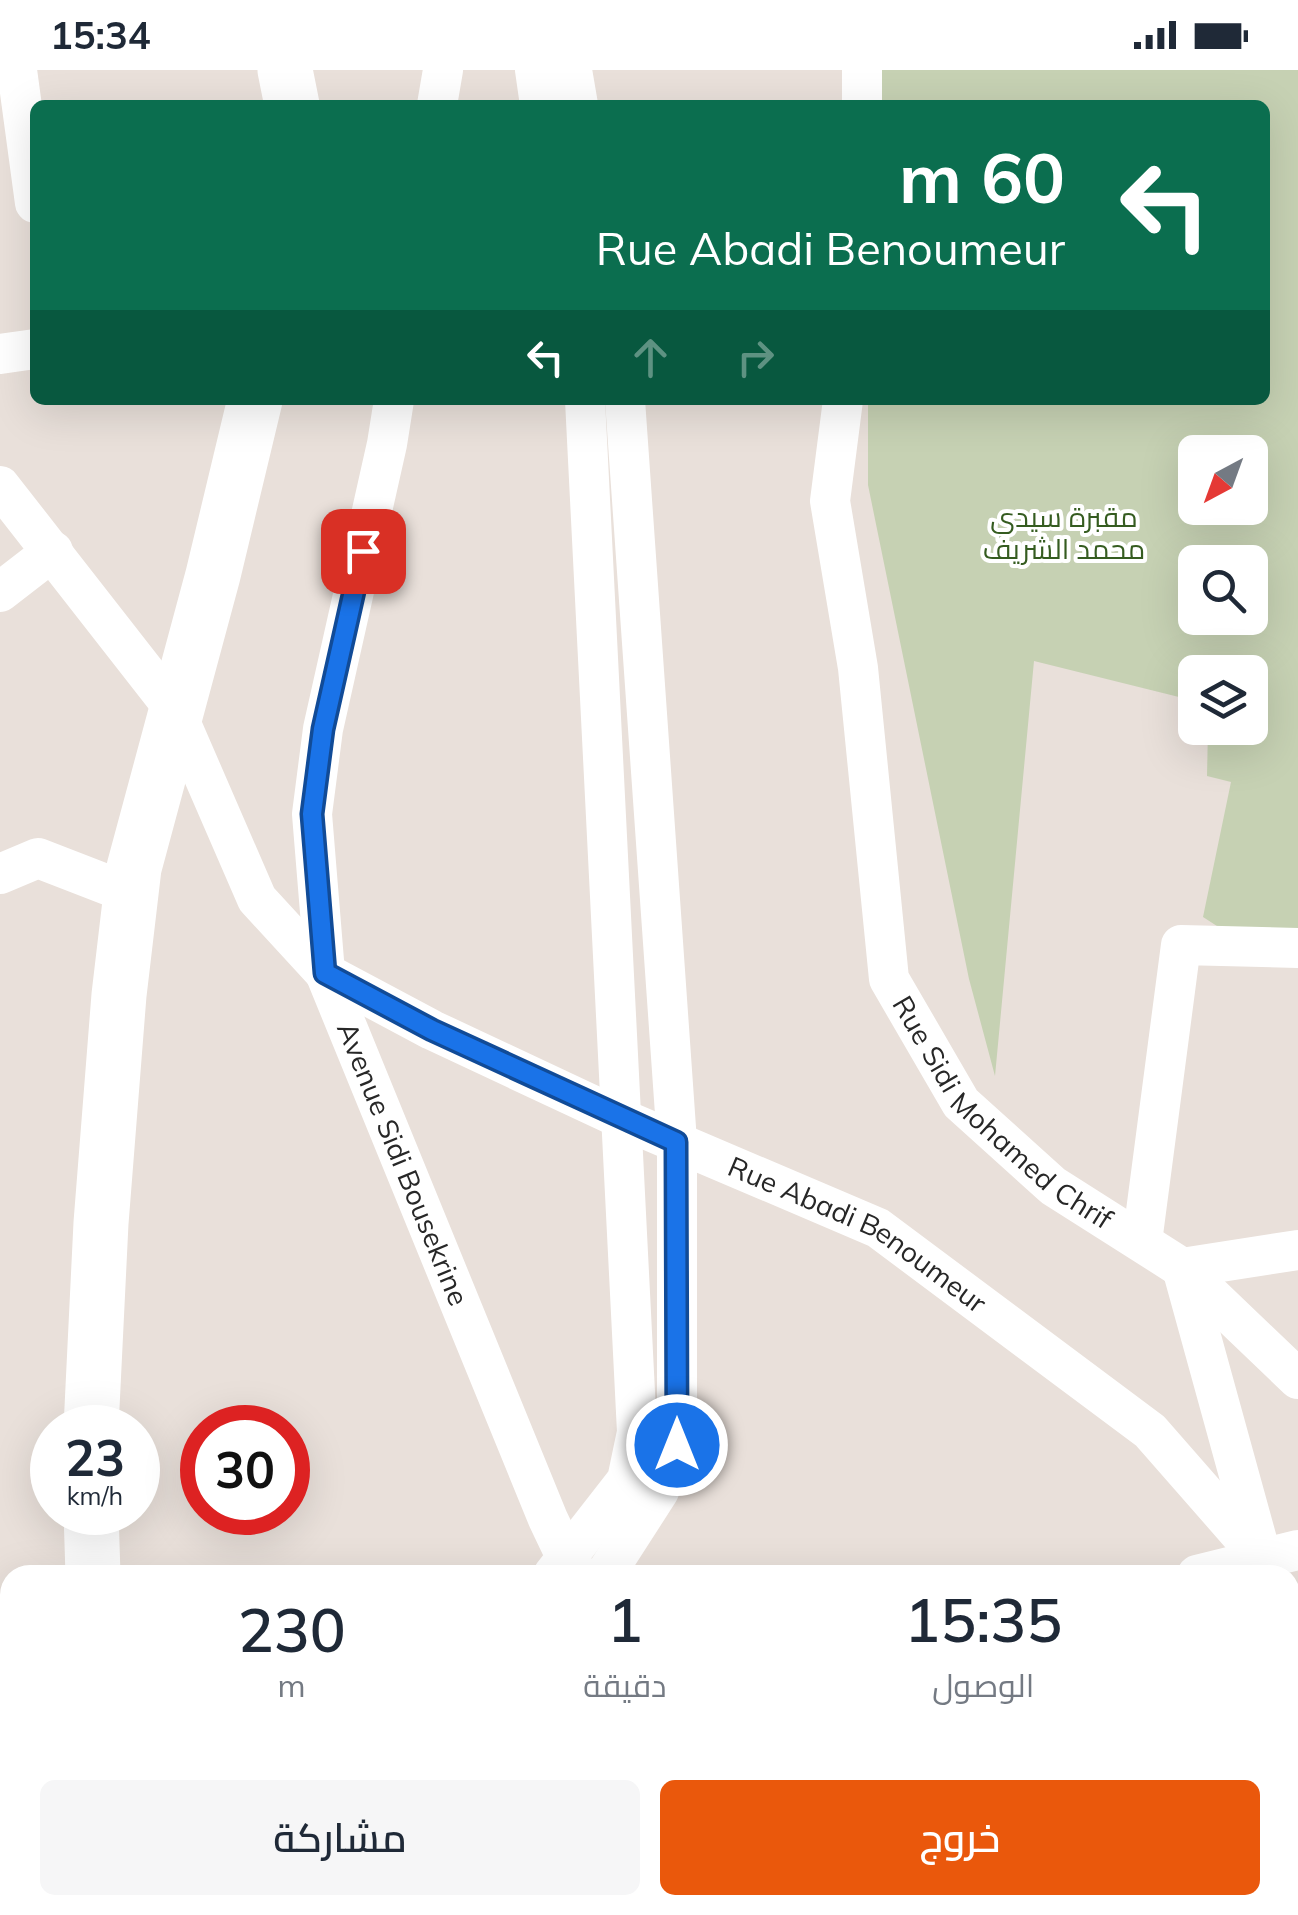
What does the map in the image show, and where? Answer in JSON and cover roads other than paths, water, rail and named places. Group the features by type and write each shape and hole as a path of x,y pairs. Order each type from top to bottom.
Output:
{"main road":[{"path":"285,70 291,100"},
{"path":"92,1405 100,1223 134,868 213,575 254,405"},
{"path":"92,1535 93,1565"}],"street":[{"path":"17,70 30,165"},
{"path":"439,100 442,70"},
{"path":"535,70 539,100"},
{"path":"572,70 577,100"},
{"path":"862,70 862,100"},
{"path":"0,354 30,350"},
{"name":"Avenue Sidi Bousekrine","path":"393,405 323,729 312,814 325,973 564,1565"},
{"name":"Avenue Sidi Bousekrine","path":"569,1565 626,1480 637,1432 585,405"},
{"path":"611,1565 659,1491 677,1445 676,1142 625,405"},
{"name":"Rue Sidi Mohamed Chrif","path":"841,405 830,501 858,668 889,978 961,1102 1053,1186 1182,1268 1298,1379"},
{"name":"Rue Abadi Benoumeur","path":"0,486 175,710 257,899 325,973 432,1030 622,1119 878,1228 1150,1431 1276,1562"},
{"path":"0,592 54,551"},
{"path":"0,874 38,858 131,894"},
{"path":"1142,1242 1180,945 1298,948"},
{"path":"1276,1562 1182,1268 1298,1250"}],"park label":[{"name":"مقبرة سيدي محمد الشريف","path":"1064,533"}]}
